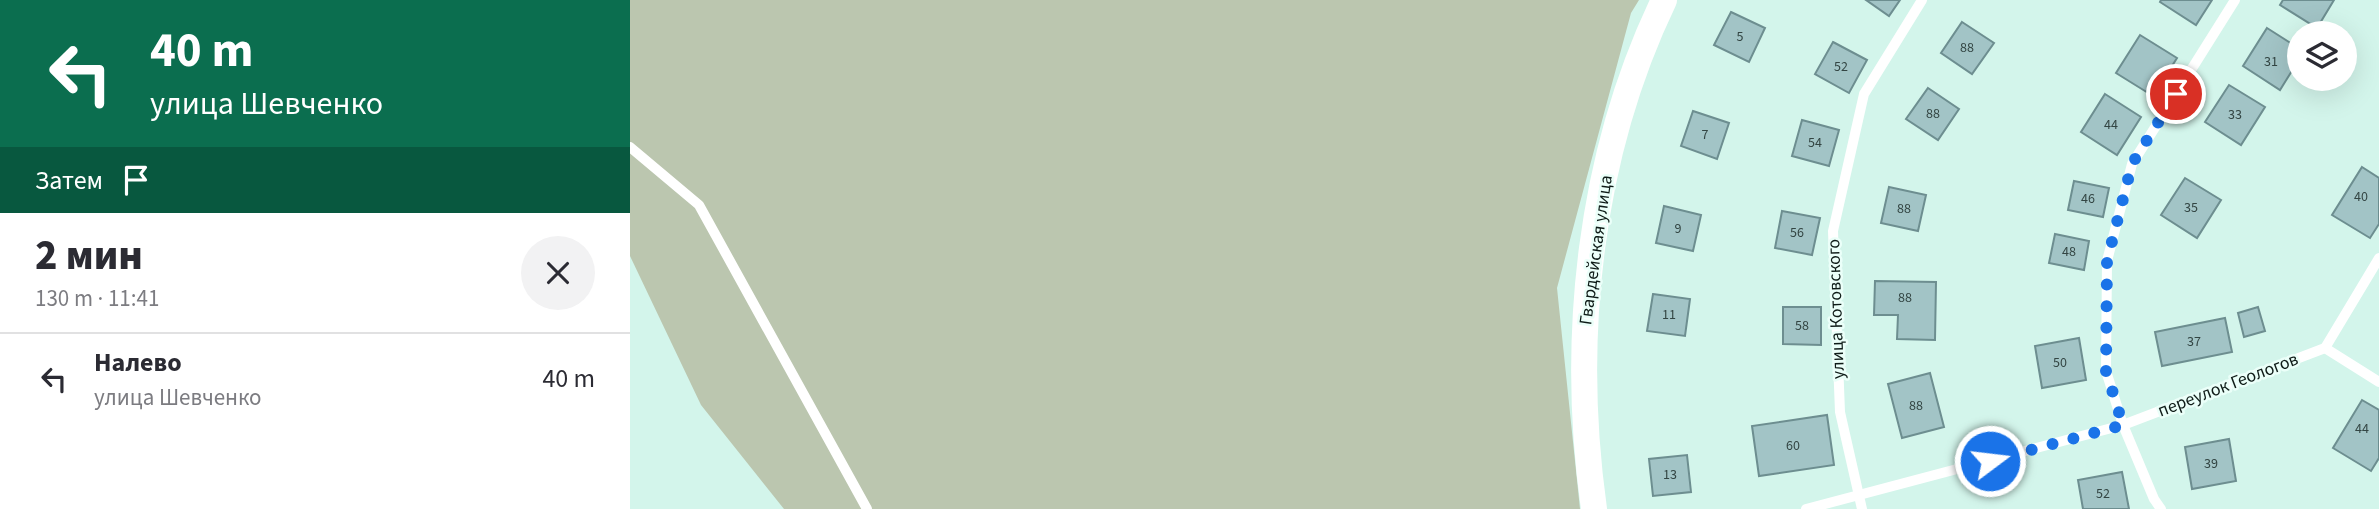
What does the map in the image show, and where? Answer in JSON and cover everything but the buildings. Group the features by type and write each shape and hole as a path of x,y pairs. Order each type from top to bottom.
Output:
{"main road":[{"name":"Гвардейская улица","path":"1594,509 1587,461 1583,379 1587,288 1605,171 1640,51 1664,0"}],"lane":[{"name":"улица Котовского","path":"1862,509 1857,498 1840,412 1833,231 1864,94 1922,0"},
{"path":"2161,509 2154,499 2123,425 2106,371 2107,261 2132,164 2235,0"},
{"path":"630,147 699,205 867,509"},
{"path":"2379,258 2325,348 2379,382"},
{"name":"переулок Геологов","path":"1805,509 1857,498 2123,425 2325,348"}],"green space":[{"path":"630,0 1639,0 1631,13 1557,288 1580,509 784,509 701,405 630,256"}],"route":[{"path":"1990,461 2123,425 2106,371 2107,261 2132,164 2176,94"}]}
